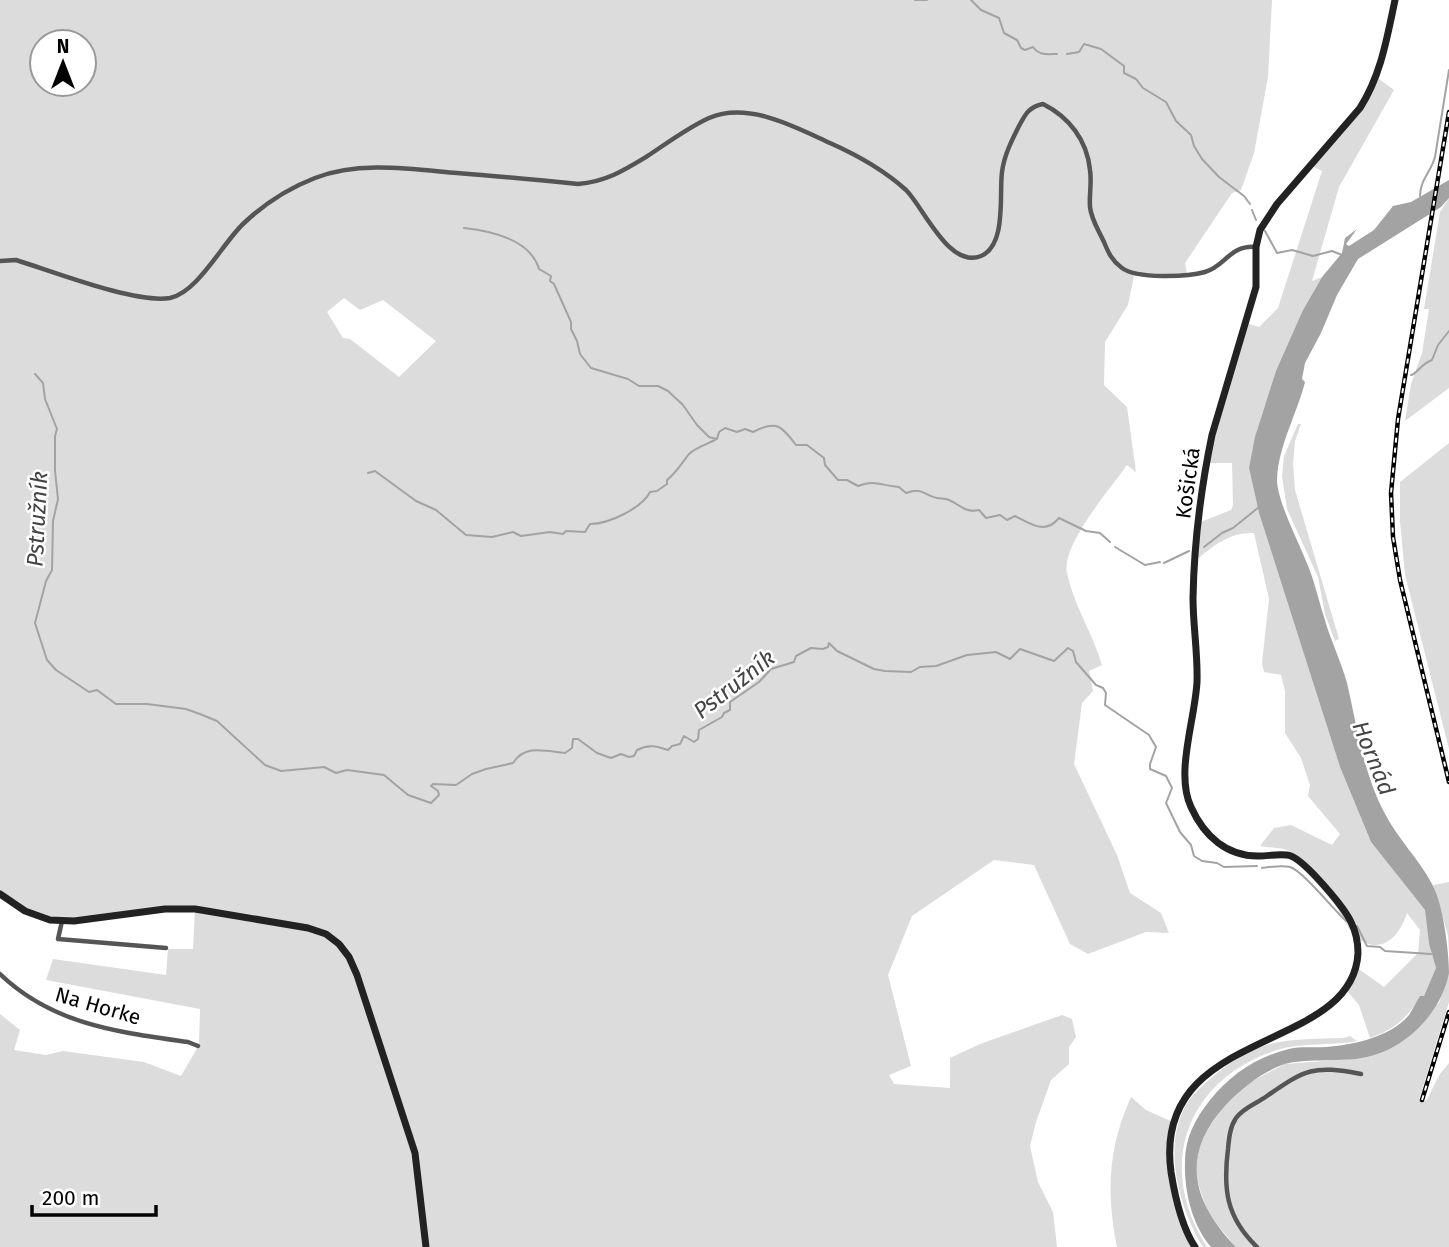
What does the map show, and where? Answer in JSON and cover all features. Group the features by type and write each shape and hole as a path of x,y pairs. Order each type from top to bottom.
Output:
{"street":[{"name":"Košická","path":"1195,1247 1183,1223 1170,1163 1170,1138 1181,1105 1188,1093 1212,1071 1243,1051 1328,1007 1342,993 1352,976 1358,955 1357,939 1351,922 1315,876 1292,856 1253,856 1221,846 1208,835 1191,807 1185,786 1185,767 1197,681 1193,599 1197,546 1212,435 1256,287 1256,247 1261,227 1277,204 1360,108 1371,90 1380,69 1395,0"},
{"path":"0,261 16,260 133,295 170,298 191,287 228,239 263,207 315,178 336,172 404,168 578,184 595,183 609,179 710,118 736,113 761,116 864,159 907,191 949,247 969,257 981,256 991,248 997,237 1002,172 1010,144 1027,111 1032,106 1043,104 1066,119 1080,136 1091,171 1090,210 1110,257 1128,272 1158,276 1206,272 1230,253 1256,247"},
{"path":"0,894 37,916 62,921 156,910 195,909 308,928 326,934 339,944 349,957 357,975 415,1153 424,1211 426,1247"},
{"path":"62,921 58,939 166,948"},
{"name":"Na Horke","path":"0,974 26,997 61,1015 103,1028 198,1046"},
{"path":"1257,1247 1236,1222 1227,1198 1224,1174 1232,1126 1248,1107 1300,1074 1342,1070 1362,1074"}],"shaded area":[{"path":"0,0 1272,0 1268,77 1254,153 1241,190 1232,193 1185,263 1187,273 1134,276 1128,305 1105,342 1104,385 1127,407 1136,472 1127,465 1079,533 1067,561 1070,585 1102,665 1089,671 1093,691 1082,703 1074,764 1117,855 1130,893 1161,913 1169,933 1146,932 1088,954 1070,944 1034,865 994,860 912,916 888,975 911,1066 889,1075 894,1084 950,1088 950,1058 980,1044 1062,1015 1072,1019 1076,1037 1069,1047 1069,1064 1051,1080 1030,1146 1038,1182 1053,1212 1057,1247 0,1247 0,1014 20,1030 14,1050 46,1055 63,1051 144,1062 181,1076 199,1045 200,1009 46,980 53,959 166,975 168,949 193,949 195,909 87,919 37,916 0,894","holes":["344,298 360,310 383,300 436,341 399,377 350,339 343,338 327,312"]},
{"path":"1379,79 1394,90 1339,187 1312,281 1322,277 1303,310 1249,468 1259,513 1340,767 1371,842 1425,910 1429,944 1436,968 1424,996 1420,997 1399,1022 1370,1038 1359,1005 1347,991 1356,967 1384,987 1418,953 1420,930 1407,913 1399,930 1387,942 1373,945 1364,942 1353,934 1320,880 1300,858 1286,850 1260,846 1274,828 1291,825 1332,845 1340,834 1308,796 1310,785 1301,758 1285,733 1285,691 1281,675 1264,672 1262,663 1269,599 1254,533 1230,537 1195,561 1198,523 1231,510 1233,505 1232,463 1206,463 1246,323 1259,327 1278,308 1322,171 1312,166 1371,87 1373,80"},
{"path":"1449,180 1449,198 1441,207 1358,259 1337,295 1305,363 1302,379 1305,382 1284,442 1277,480 1284,509 1311,575 1345,675 1361,749 1377,797 1389,822 1436,892 1445,927 1449,973 1445,988 1429,1016 1406,1039 1392,1048 1362,1058 1282,1065 1251,1082 1225,1106 1211,1124 1202,1142 1197,1160 1197,1178 1209,1213 1236,1247 1211,1247 1194,1218 1185,1173 1185,1153 1189,1137 1195,1122 1210,1100 1236,1075 1277,1052 1359,1042 1392,1029 1409,1015 1420,996 1424,996 1436,968 1429,944 1425,910 1371,842 1340,767 1259,513 1249,468 1255,437 1276,371 1303,310 1322,277 1342,253 1345,238 1357,229 1346,244 1349,246 1374,230 1393,206 1411,202"},
{"path":"1449,198 1449,388 1405,421 1411,384 1422,353 1429,309 1424,309 1440,212"},
{"path":"1298,424 1301,424 1295,441 1293,464 1295,490 1339,639 1335,641 1325,614 1318,577 1287,509 1282,476 1284,456"},
{"path":"1449,443 1449,749 1405,575 1400,482"},
{"path":"1449,882 1449,954 1448,935 1433,885"},
{"path":"1449,972 1449,1002 1419,1100 1426,1101 1449,1063 1449,1247 1236,1247 1208,1214 1196,1177 1201,1139 1221,1110 1250,1082 1285,1064 1364,1058 1439,1003"},
{"path":"1350,1036 1357,1041 1277,1050 1246,1064 1220,1082 1201,1104 1188,1129 1182,1157 1183,1187 1191,1217 1207,1247 1203,1247 1187,1216 1177,1179 1175,1143 1178,1125 1187,1104 1217,1073 1257,1048 1302,1039"},
{"path":"1131,1097 1146,1110 1173,1122 1170,1138 1178,1205 1195,1247 1117,1247 1111,1208 1111,1170 1118,1134"}],"waterway":[{"path":"915,0 927,0"},
{"path":"971,0 981,10 999,18 1004,33 1017,40 1021,48 1025,50 1033,47 1041,53 1057,54"},
{"path":"1067,54 1079,52 1084,44 1101,49 1124,66 1124,73 1166,102 1176,121 1191,135 1202,159 1250,204"},
{"path":"1420,196 1435,157 1449,70"},
{"path":"1252,210 1256,220"},
{"path":"464,228 498,234 527,250 539,269 551,276 550,281 554,284 571,322 580,354 591,368 628,379 639,386 658,386 668,391 709,437 717,439 719,432 725,428 737,432 745,429 753,432 767,426 778,426 796,445 807,445 824,458 825,465 838,480 847,480 858,486 874,483 899,487 906,493 920,491 932,497 948,499 966,509 979,510 986,518 1000,515 1007,520 1015,516 1032,525 1043,527 1059,518 1086,531 1100,533 1110,542"},
{"path":"1265,231 1277,253 1292,250 1313,256 1332,251 1342,255"},
{"path":"1411,375 1432,360 1438,345 1449,331"},
{"name":"Pstružník","path":"35,374 43,383 45,399 57,429 55,471 58,499 53,521 52,570 46,581 35,623 47,660 56,670 89,692 97,690 116,704 147,704 186,709 217,721 265,765 281,771 324,767 336,773 347,770 384,775 408,795 431,803 439,795 431,786 433,784 456,785 472,774 513,763 529,751 565,753 572,748 573,739 578,739 597,753 611,758 621,754 634,756 637,750 648,746 668,750 680,744 684,736 694,742 698,739 699,730 722,717 730,710 730,702 759,682 771,669 794,662 796,656 811,648 828,647 829,643 837,651 874,669 911,672 920,667 936,666 967,655 996,652 1010,659 1020,649 1054,661 1068,648 1073,651 1076,662 1096,685 1103,688 1106,693 1105,705 1149,735 1156,747 1150,769 1166,776 1172,788 1166,803 1180,832 1191,845 1194,856 1224,867 1257,866"},
{"path":"368,473 375,471 416,501 436,510 466,535 492,537 513,532 521,536 550,532 585,532 590,524 606,521 633,509 650,492 667,484 667,480 689,454 715,440"},
{"path":"1204,547 1259,507"},
{"path":"1115,547 1145,565 1160,562"},
{"path":"1164,563 1189,551"},
{"name":"Pstružník","path":"1262,868 1283,866 1296,870 1346,921"},
{"name":"Pstružník","path":"1357,926 1367,946 1380,947 1385,951 1431,954"}],"railway":[{"path":"1449,112 1398,419 1391,493 1393,537 1400,580 1449,782"},
{"path":"1422,1100 1449,1012"}],"water label":[{"name":"Hornád","path":"1374,758"}]}
